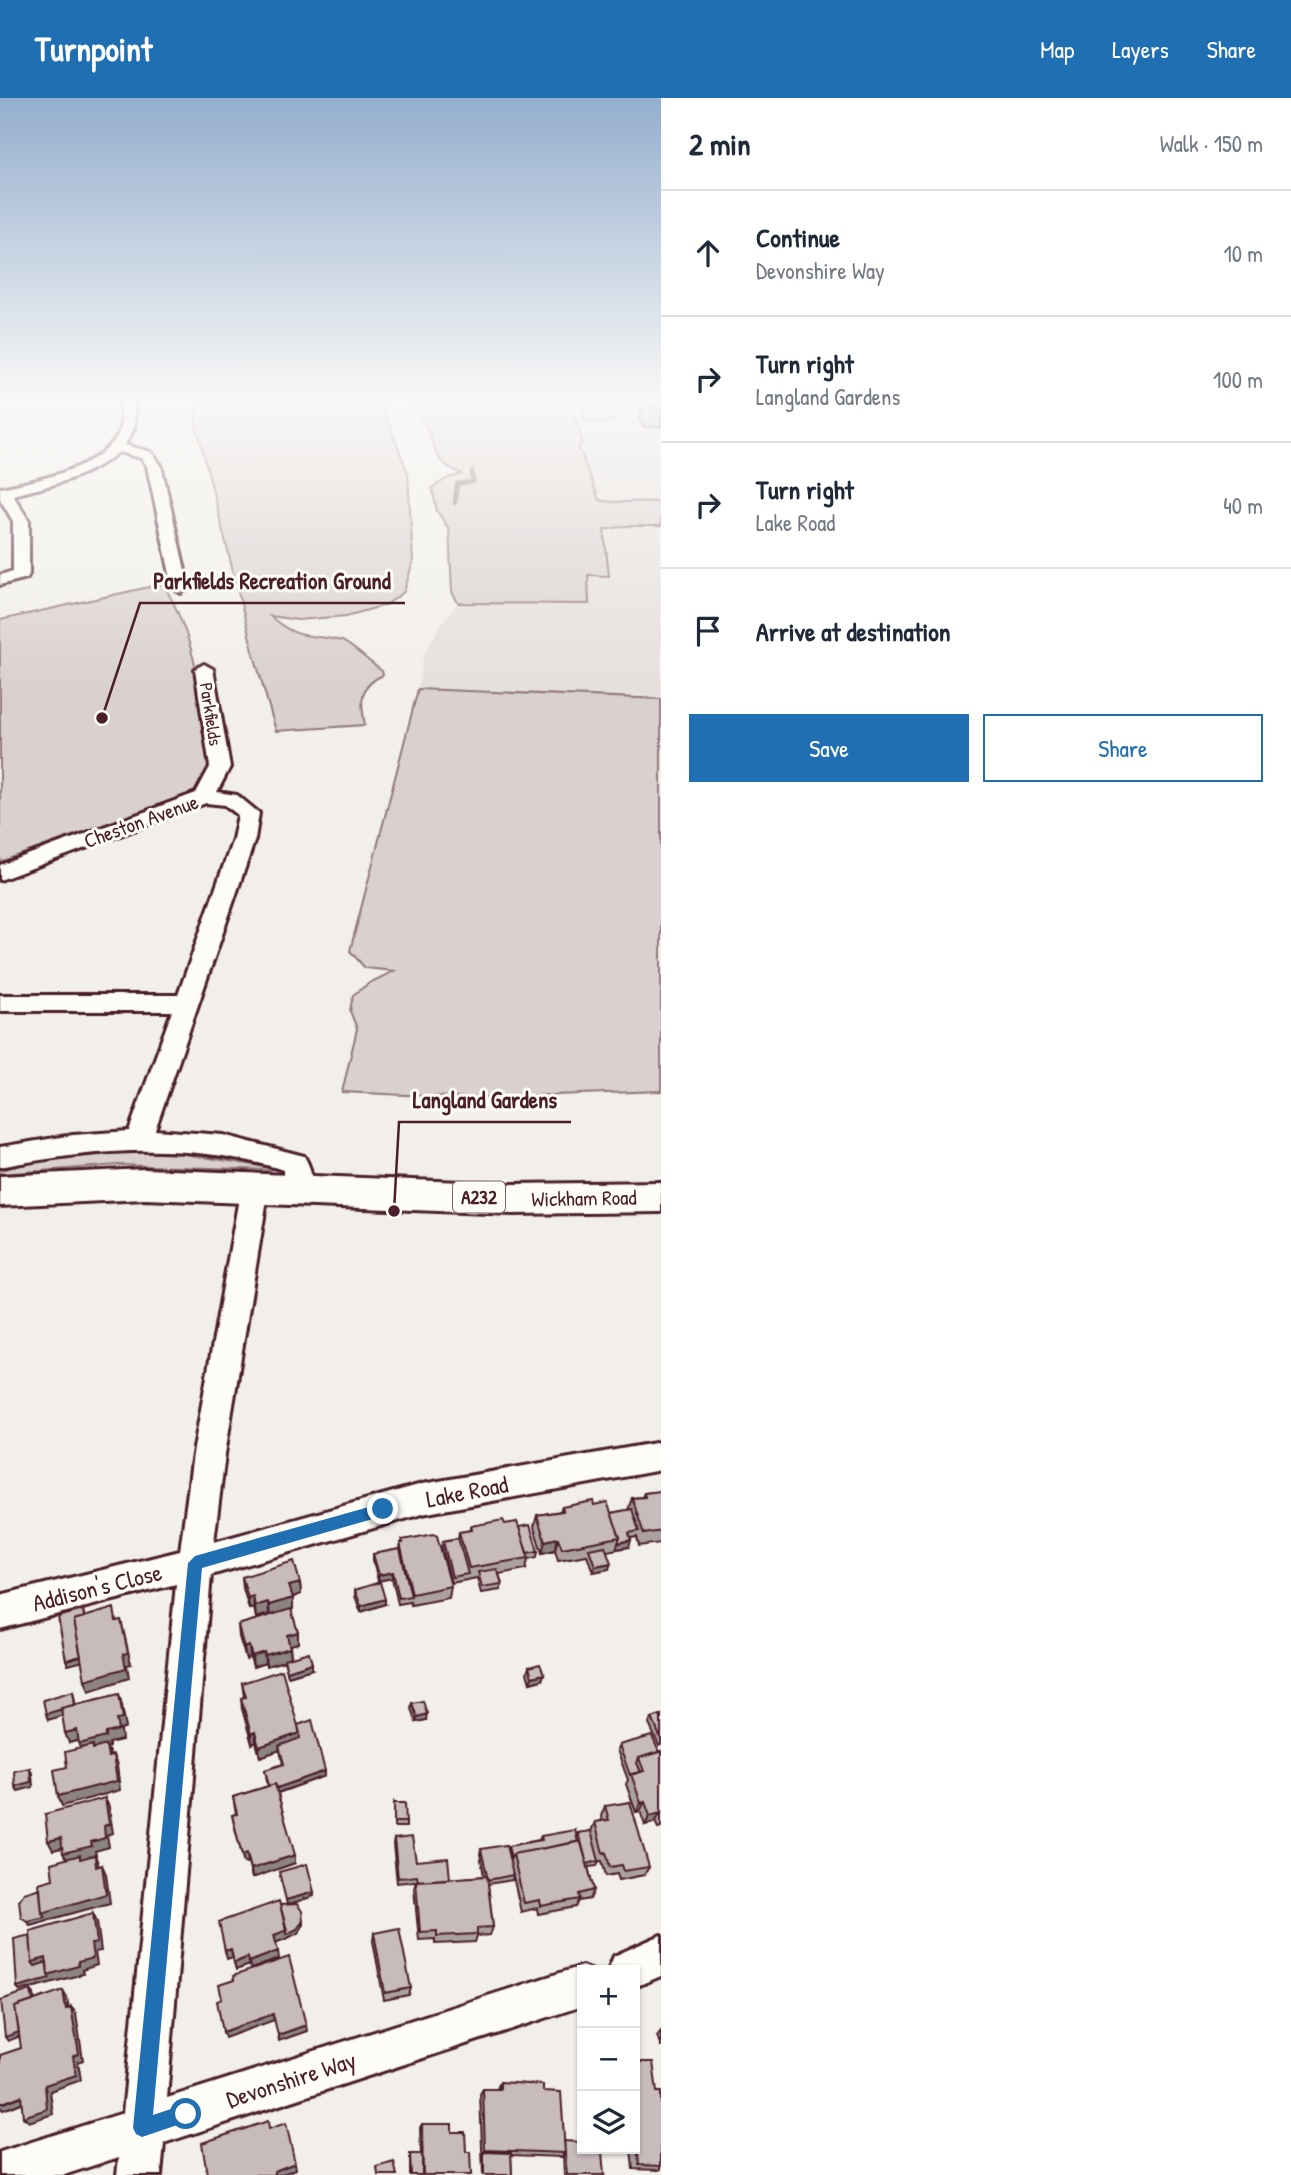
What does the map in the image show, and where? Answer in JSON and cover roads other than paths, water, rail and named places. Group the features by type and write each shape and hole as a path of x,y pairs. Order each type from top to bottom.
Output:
{"highway":[{"name":"Wickham Road","path":"0,1192 120,1184 254,1186 512,1199 661,1197"}],"street":[{"path":"0,580 21,574 23,527 17,511 4,496"},
{"path":"161,496 181,588"},
{"name":"Parkfields","path":"204,668 220,767 204,797"},
{"name":"Cheston Avenue","path":"0,873 204,797 221,797 236,802 249,813 250,818 188,1003 139,1139"},
{"path":"0,1003 188,1003"},
{"path":"0,1157 78,1143 139,1139 264,1152 295,1163 298,1174 297,1188"},
{"path":"139,2175 195,1563 209,1454 254,1186"},
{"name":"Lake Road","path":"195,1563 422,1499 661,1457"},
{"name":"Addison's Close","path":"0,1612 195,1563"},
{"path":"639,1965 661,1955"},
{"name":"Devonshire Way","path":"0,2174 577,1988"}],"waterway":[{"path":"455,503 456,496"}],"place":[{"name":"Parkfields Recreation Ground","path":"102,718"},
{"name":"Langland Gardens","path":"394,1211"}]}
